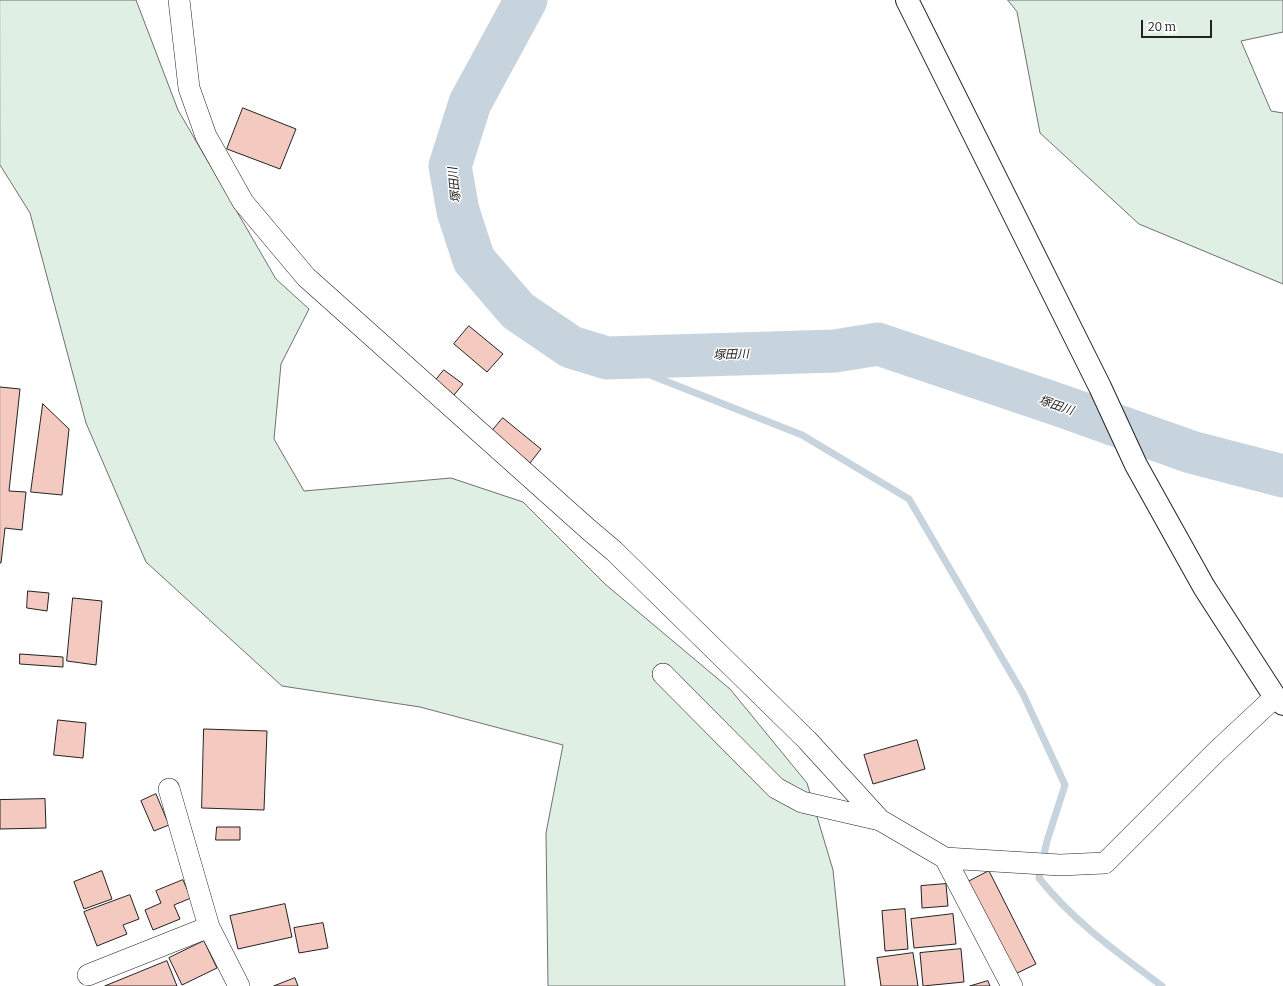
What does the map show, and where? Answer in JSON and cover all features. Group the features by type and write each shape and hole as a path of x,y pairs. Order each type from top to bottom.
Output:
{"street":[{"path":"179,0 189,88 206,136 243,202 306,277 588,530 614,551 807,740 880,820 945,858 1060,865 1105,863 1216,752 1279,700 1204,587 1136,465 1100,387 907,0"},
{"path":"663,674 776,788 802,802 880,820"},
{"path":"169,789 209,927 239,986"},
{"path":"945,858 1012,986"},
{"path":"88,975 209,927"}],"green space":[{"path":"0,0 136,0 178,110 276,279 309,309 281,364 274,439 304,491 451,478 523,502 605,584 730,689 807,783 833,870 845,986 548,986 546,833 563,745 420,707 282,686 146,562 86,423 30,213 0,165"},
{"path":"1008,0 1283,0 1283,32 1241,41 1271,111 1283,113 1283,284 1139,224 1040,133 1017,12"}],"building":[{"path":"243,108 296,129 280,169 227,149"},
{"path":"469,326 503,354 487,372 454,344"},
{"path":"444,370 463,384 454,395 436,380"},
{"path":"0,387 20,389 9,491 26,492 22,530 5,528 1,563 0,563"},
{"path":"43,404 69,429 62,495 31,492"},
{"path":"503,418 541,449 530,463 492,431"},
{"path":"28,591 49,593 47,611 27,608"},
{"path":"73,598 102,601 96,665 67,661"},
{"path":"20,654 63,657 63,667 20,664"},
{"path":"58,720 86,723 83,758 54,755"},
{"path":"204,729 267,731 264,810 202,808"},
{"path":"917,740 925,769 873,784 864,755"},
{"path":"156,794 169,825 154,831 141,801"},
{"path":"45,799 46,828 0,829 0,800"},
{"path":"217,827 240,827 240,840 216,840"},
{"path":"102,871 112,899 84,909 74,882"},
{"path":"989,871 1036,964 1011,976 964,884"},
{"path":"183,880 191,898 174,905 180,919 153,930 145,910 161,903 156,891"},
{"path":"946,884 948,906 922,908 921,886"},
{"path":"130,895 139,919 123,925 127,934 97,946 84,912"},
{"path":"285,904 292,937 238,949 230,916"},
{"path":"905,909 908,949 885,951 882,911"},
{"path":"953,914 956,944 914,948 911,919"},
{"path":"323,923 328,948 299,953 294,928"},
{"path":"204,941 217,968 182,985 169,958"},
{"path":"961,949 964,982 923,986 920,953"},
{"path":"913,953 918,986 881,986 877,958"},
{"path":"167,961 177,986 105,986"},
{"path":"295,978 298,986 274,986"},
{"path":"988,981 990,986 970,986"}],"waterway":[{"name":"塚田川","path":"526,0 470,103 450,166 458,211 474,260 518,311 571,347 607,358 835,351 878,344 1056,404 1191,452 1283,476"},
{"path":"607,358 802,435 909,499 1023,694 1065,785 1047,841 1039,878 1052,894 1081,922 1113,949 1162,986"}]}
